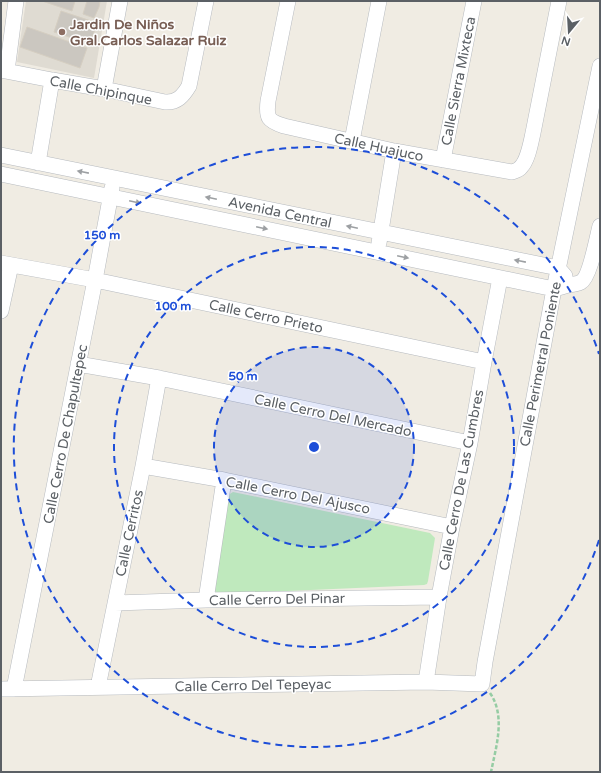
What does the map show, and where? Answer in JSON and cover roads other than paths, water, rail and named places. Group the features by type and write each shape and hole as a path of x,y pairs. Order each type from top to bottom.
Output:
{"street":[{"path":"4,71 16,1"},
{"path":"104,89 120,1"},
{"name":"Calle Chipinque","path":"4,71 166,102 178,100 183,95 190,80 206,1"},
{"name":"Calle Huajuco","path":"288,1 268,102 268,115 273,122 284,126 394,151 507,172 512,172 521,167 528,152 559,1"},
{"path":"352,141 379,1"},
{"name":"Calle Sierra Mixteca","path":"443,160 474,1"},
{"name":"Calle Perimetral Poniente","path":"482,684 558,268 600,66"},
{"path":"38,163 52,80"},
{"path":"378,252 394,151"},
{"name":"Avenida Central","path":"1,155 558,268"},
{"name":"Avenida Central","path":"1,174 554,289"},
{"name":"Calle Cerro De Chapultepec","path":"7,689 78,364 113,178"},
{"path":"554,289 582,282 586,277 590,269 600,226"},
{"path":"1,311 6,264"},
{"name":"Calle Cerro Prieto","path":"6,264 95,280 484,362"},
{"path":"558,268 571,284"},
{"name":"Calle Cerro De Las Cumbres","path":"426,682 439,597 470,443 500,278"},
{"name":"Calle Cerro Del Mercado","path":"78,364 159,378 470,443"},
{"name":"Calle Cerritos","path":"98,687 143,466 159,378"},
{"name":"Calle Cerro Del Ajusco","path":"143,466 224,480 452,527"},
{"path":"206,600 224,480"},
{"name":"Calle Cerro Del Pinar","path":"115,603 206,600 439,597"},
{"name":"Calle Cerro Del Tepeyac","path":"7,689 426,682 482,684"}],"place":[{"name":"Jardin De Niños Gral.Carlos Salazar Ruiz","path":"62,32"}]}
